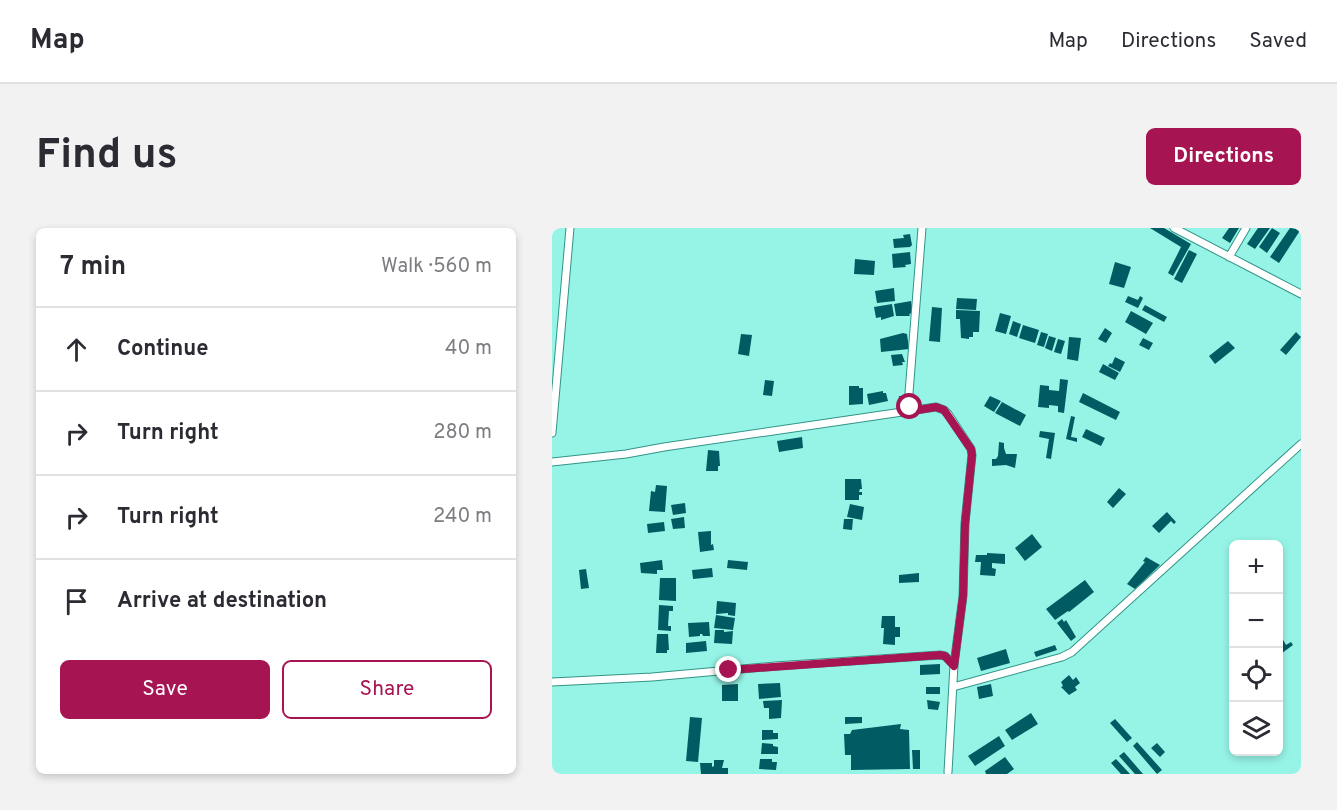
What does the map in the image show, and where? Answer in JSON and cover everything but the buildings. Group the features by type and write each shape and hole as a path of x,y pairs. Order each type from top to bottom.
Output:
{"street":[{"path":"552,432 570,228"},
{"path":"912,411 909,393 922,228"},
{"path":"1174,228 1301,294"},
{"path":"1229,257 1246,228"},
{"path":"552,462 626,454 867,416 936,407 944,410 971,449 972,455 965,524 963,596 954,666 948,772"},
{"path":"953,687 1062,657 1072,652 1301,444"},
{"path":"552,682 652,677 940,655 945,656 954,666"}],"route":[{"path":"729,670 940,655 945,656 954,666 963,596 965,524 972,466 971,449 944,410 936,407 912,411 910,407"}]}
